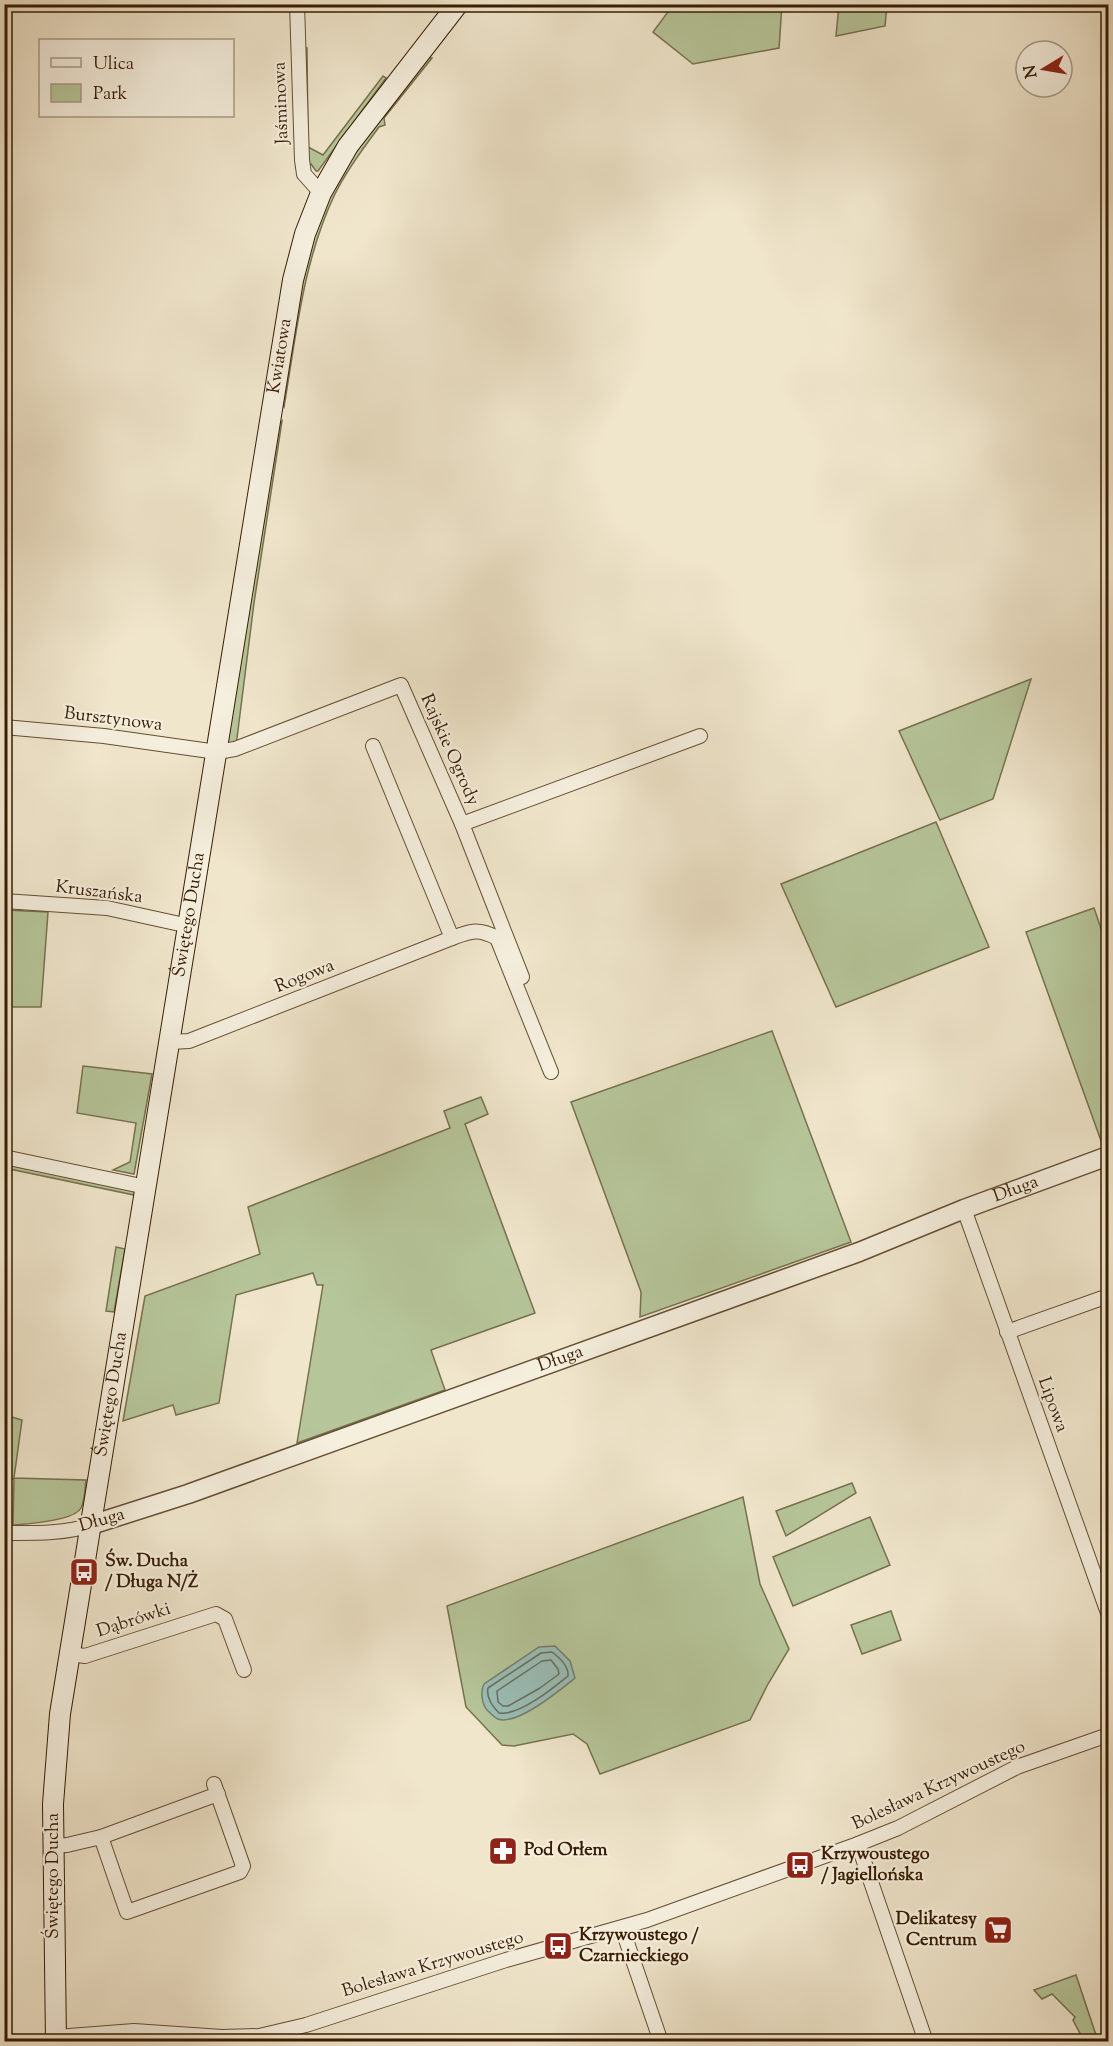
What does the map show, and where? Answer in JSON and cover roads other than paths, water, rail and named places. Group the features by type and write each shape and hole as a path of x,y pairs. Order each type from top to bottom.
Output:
{"main road":[{"name":"Kwiatowa","path":"217,752 293,280 305,234 321,193 348,146 458,4"},
{"name":"Świętego Ducha","path":"56,2039 53,1846 55,1765 60,1714 217,752"}],"street":[{"name":"Jaśminowa","path":"297,4 302,160 308,179 321,193"},
{"name":"Rajskie Ogrody","path":"217,752 235,749 401,685 462,824 522,978"},
{"name":"Bursztynowa","path":"4,727 104,736 217,752"},
{"path":"462,824 700,736"},
{"path":"373,747 452,938"},
{"name":"Kruszańska","path":"4,902 107,908 189,926"},
{"name":"Rogowa","path":"170,1042 189,1041 200,1037 471,931 485,932 497,938 551,1072"},
{"name":"Długa","path":"4,1533 62,1531 92,1525 188,1494 859,1252 964,1209 1108,1156"},
{"path":"4,1157 146,1187"},
{"name":"Lipowa","path":"964,1209 1108,1613"},
{"path":"1007,1332 1108,1296"},
{"name":"Dąbrówki","path":"70,1654 85,1656 216,1614 225,1619 244,1670"},
{"name":"Bolesława Krzywoustego","path":"56,2039 134,2031 222,2037 259,2036 283,2032 506,1960 622,1928 858,1844 898,1828 1017,1767 1108,1735"},
{"path":"53,1846 101,1837 216,1789 243,1866 240,1872 127,1912 101,1837"},
{"path":"858,1844 926,2042"},
{"path":"622,1928 661,2042"}],"water":[{"path":"555,1646 570,1661 575,1678 527,1712 506,1720 494,1717 484,1705 482,1691 484,1684 539,1647"}],"place":[{"name":"Św. Ducha / Długa N/Ż","path":"84,1572"},
{"name":"Pod Orłem","path":"503,1851"},
{"name":"Krzywoustego / Jagiellońska","path":"800,1865"},
{"name":"Delikatesy Centrum","path":"998,1930"},
{"name":"Krzywoustego / Czarnieckiego","path":"558,1946"}]}
